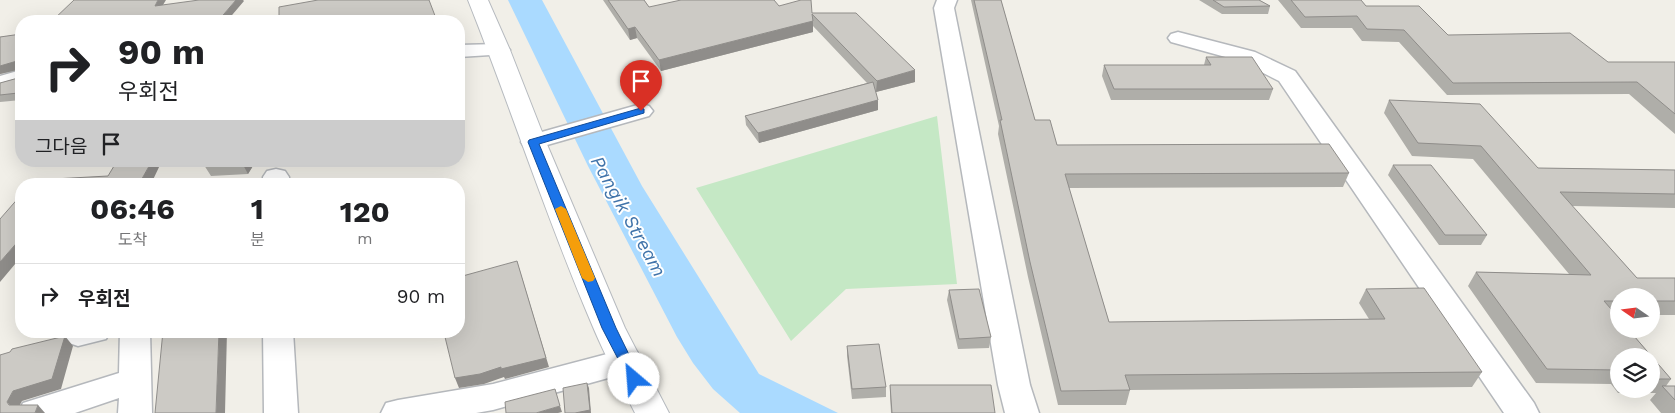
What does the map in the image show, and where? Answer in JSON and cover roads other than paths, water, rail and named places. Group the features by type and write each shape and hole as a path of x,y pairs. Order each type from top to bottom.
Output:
{"main road":[{"path":"478,0 500,50 546,138 609,328 652,413"}],"street":[{"path":"947,0 944,8 1012,375 1022,413"},
{"path":"1178,38 1250,56 1269,64 1287,76 1522,413"},
{"path":"465,51 500,50"},
{"path":"0,83 15,79"},
{"path":"546,138 632,114"},
{"path":"135,338 136,413"},
{"path":"278,338 281,413"},
{"path":"398,413 493,397 626,361"},
{"path":"35,413 135,380"}],"water":[{"name":"Pangik Stream","path":"508,0 542,0 642,186 759,374 838,413 740,413 713,389 693,363 677,337 588,166"}]}
